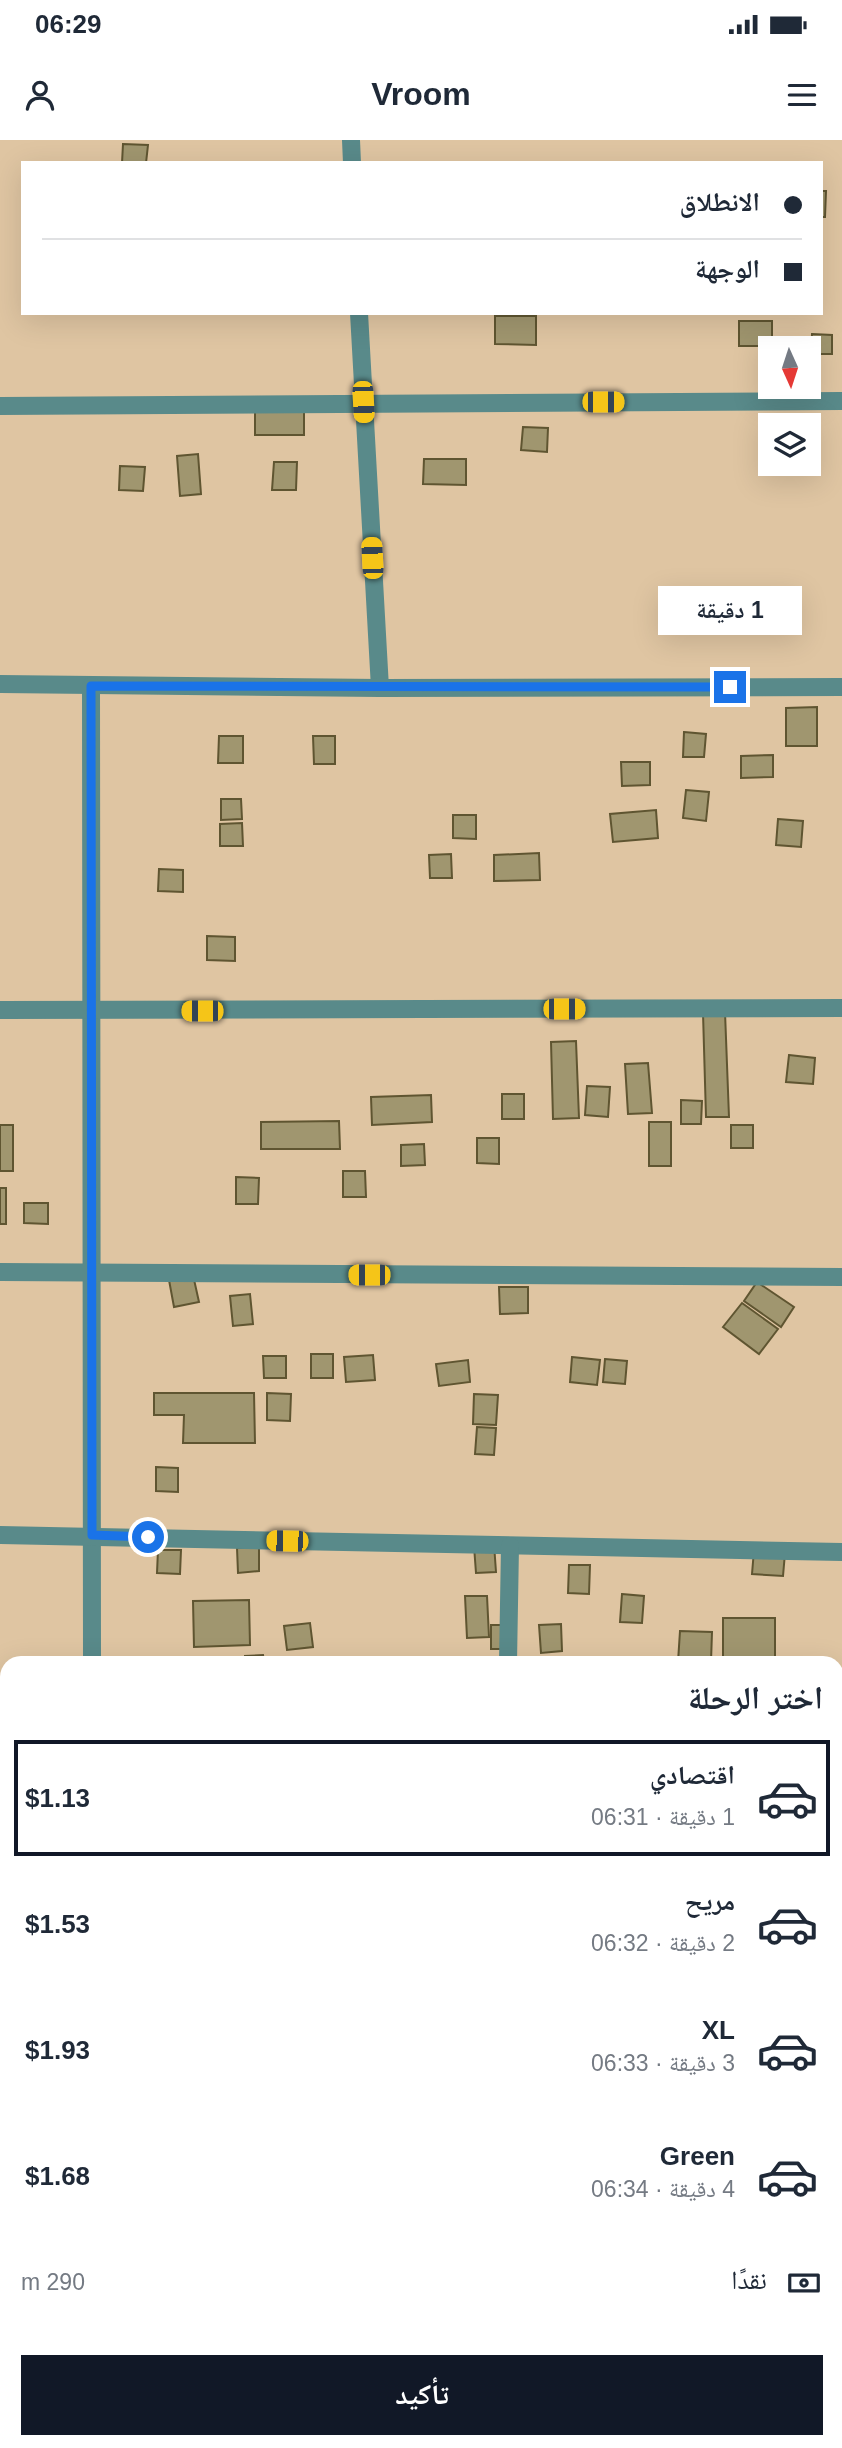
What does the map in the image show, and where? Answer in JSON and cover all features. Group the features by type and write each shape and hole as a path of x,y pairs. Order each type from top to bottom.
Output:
{"street":[{"path":"351,140 352,161"},
{"path":"359,315 380,688"},
{"path":"0,407 363,402 842,401"},
{"path":"0,684 841,690"},
{"path":"91,686 92,1656"},
{"path":"0,1010 91,1012 842,1008"},
{"path":"0,1272 842,1277"},
{"path":"0,1535 842,1552"},
{"path":"508,1656 510,1546"}],"building":[{"path":"123,144 148,145 146,161 122,161"},
{"path":"823,191 826,191 823,217"},
{"path":"495,316 536,316 536,345 495,344"},
{"path":"739,321 772,321 772,336 758,336 758,346 739,346"},
{"path":"832,335 832,354 821,354 821,336 812,336"},
{"path":"304,409 304,435 255,435 255,410"},
{"path":"523,427 548,428 547,452 521,450"},
{"path":"198,454 201,494 180,496 177,456"},
{"path":"424,459 466,459 466,485 423,484"},
{"path":"274,462 297,462 296,490 272,490"},
{"path":"120,466 145,467 143,491 119,490"},
{"path":"817,707 817,746 786,746 786,708"},
{"path":"684,732 706,734 704,757 683,757"},
{"path":"219,736 243,736 243,763 218,763"},
{"path":"313,736 335,736 335,764 314,764"},
{"path":"773,755 773,777 741,778 741,756"},
{"path":"621,762 650,762 650,785 622,786"},
{"path":"686,790 709,792 706,821 683,818"},
{"path":"221,799 241,799 242,819 221,820"},
{"path":"656,810 658,838 613,842 610,814"},
{"path":"453,815 476,815 476,839 453,838"},
{"path":"778,819 803,821 801,847 776,845"},
{"path":"242,823 243,846 220,846 220,824"},
{"path":"539,853 540,880 494,881 494,855"},
{"path":"451,854 452,878 430,878 429,855"},
{"path":"159,869 183,870 183,892 158,891"},
{"path":"207,936 235,937 235,961 207,960"},
{"path":"725,1012 729,1117 706,1117 703,1013"},
{"path":"576,1041 579,1118 553,1119 551,1042"},
{"path":"789,1055 815,1058 813,1084 786,1082"},
{"path":"648,1063 652,1113 628,1114 625,1064"},
{"path":"587,1086 610,1087 608,1117 585,1115"},
{"path":"502,1094 524,1094 524,1119 502,1119"},
{"path":"431,1095 432,1122 372,1125 371,1097"},
{"path":"681,1100 702,1101 701,1124 681,1124"},
{"path":"339,1121 340,1149 261,1149 261,1122"},
{"path":"649,1122 671,1122 671,1166 649,1166"},
{"path":"0,1125 13,1125 13,1171 0,1171"},
{"path":"731,1125 753,1125 753,1148 731,1148"},
{"path":"477,1138 499,1138 499,1164 477,1163"},
{"path":"424,1144 425,1165 401,1166 401,1145"},
{"path":"343,1171 365,1171 366,1197 343,1197"},
{"path":"236,1177 259,1178 258,1204 236,1204"},
{"path":"0,1188 6,1188 6,1224 0,1224"},
{"path":"24,1203 48,1203 48,1224 24,1223"},
{"path":"193,1275 199,1302 174,1307 169,1280"},
{"path":"757,1282 794,1307 781,1327 744,1301"},
{"path":"499,1287 528,1287 528,1313 500,1314"},
{"path":"250,1294 253,1324 233,1326 230,1296"},
{"path":"742,1303 778,1329 759,1354 723,1327"},
{"path":"311,1354 333,1354 333,1378 311,1378"},
{"path":"373,1355 375,1380 346,1382 344,1357"},
{"path":"263,1356 286,1356 286,1378 264,1378"},
{"path":"572,1357 600,1360 597,1385 570,1382"},
{"path":"605,1359 627,1361 625,1384 603,1382"},
{"path":"468,1360 470,1382 439,1386 436,1364"},
{"path":"154,1393 254,1393 255,1443 183,1443 184,1415 154,1415"},
{"path":"267,1393 291,1394 290,1421 267,1420"},
{"path":"474,1394 498,1395 496,1425 473,1424"},
{"path":"477,1427 496,1428 494,1455 475,1454"},
{"path":"156,1467 178,1468 178,1492 156,1491"},
{"path":"494,1544 496,1572 476,1573 474,1546"},
{"path":"259,1546 259,1571 238,1573 237,1548"},
{"path":"158,1550 181,1550 180,1574 157,1573"},
{"path":"754,1550 785,1553 783,1576 752,1574"},
{"path":"569,1565 590,1565 589,1594 568,1593"},
{"path":"622,1594 644,1596 642,1623 620,1622"},
{"path":"465,1596 487,1596 489,1637 467,1638"},
{"path":"249,1600 250,1645 194,1647 193,1601"},
{"path":"723,1618 775,1618 775,1656 723,1656"},
{"path":"310,1623 313,1647 287,1650 284,1626"},
{"path":"561,1624 562,1651 541,1653 539,1625"},
{"path":"491,1625 508,1625 508,1649 491,1649"},
{"path":"680,1631 712,1632 711,1656 678,1656"}],"route":[{"path":"148,1537 92,1535 91,686 730,687"}]}
